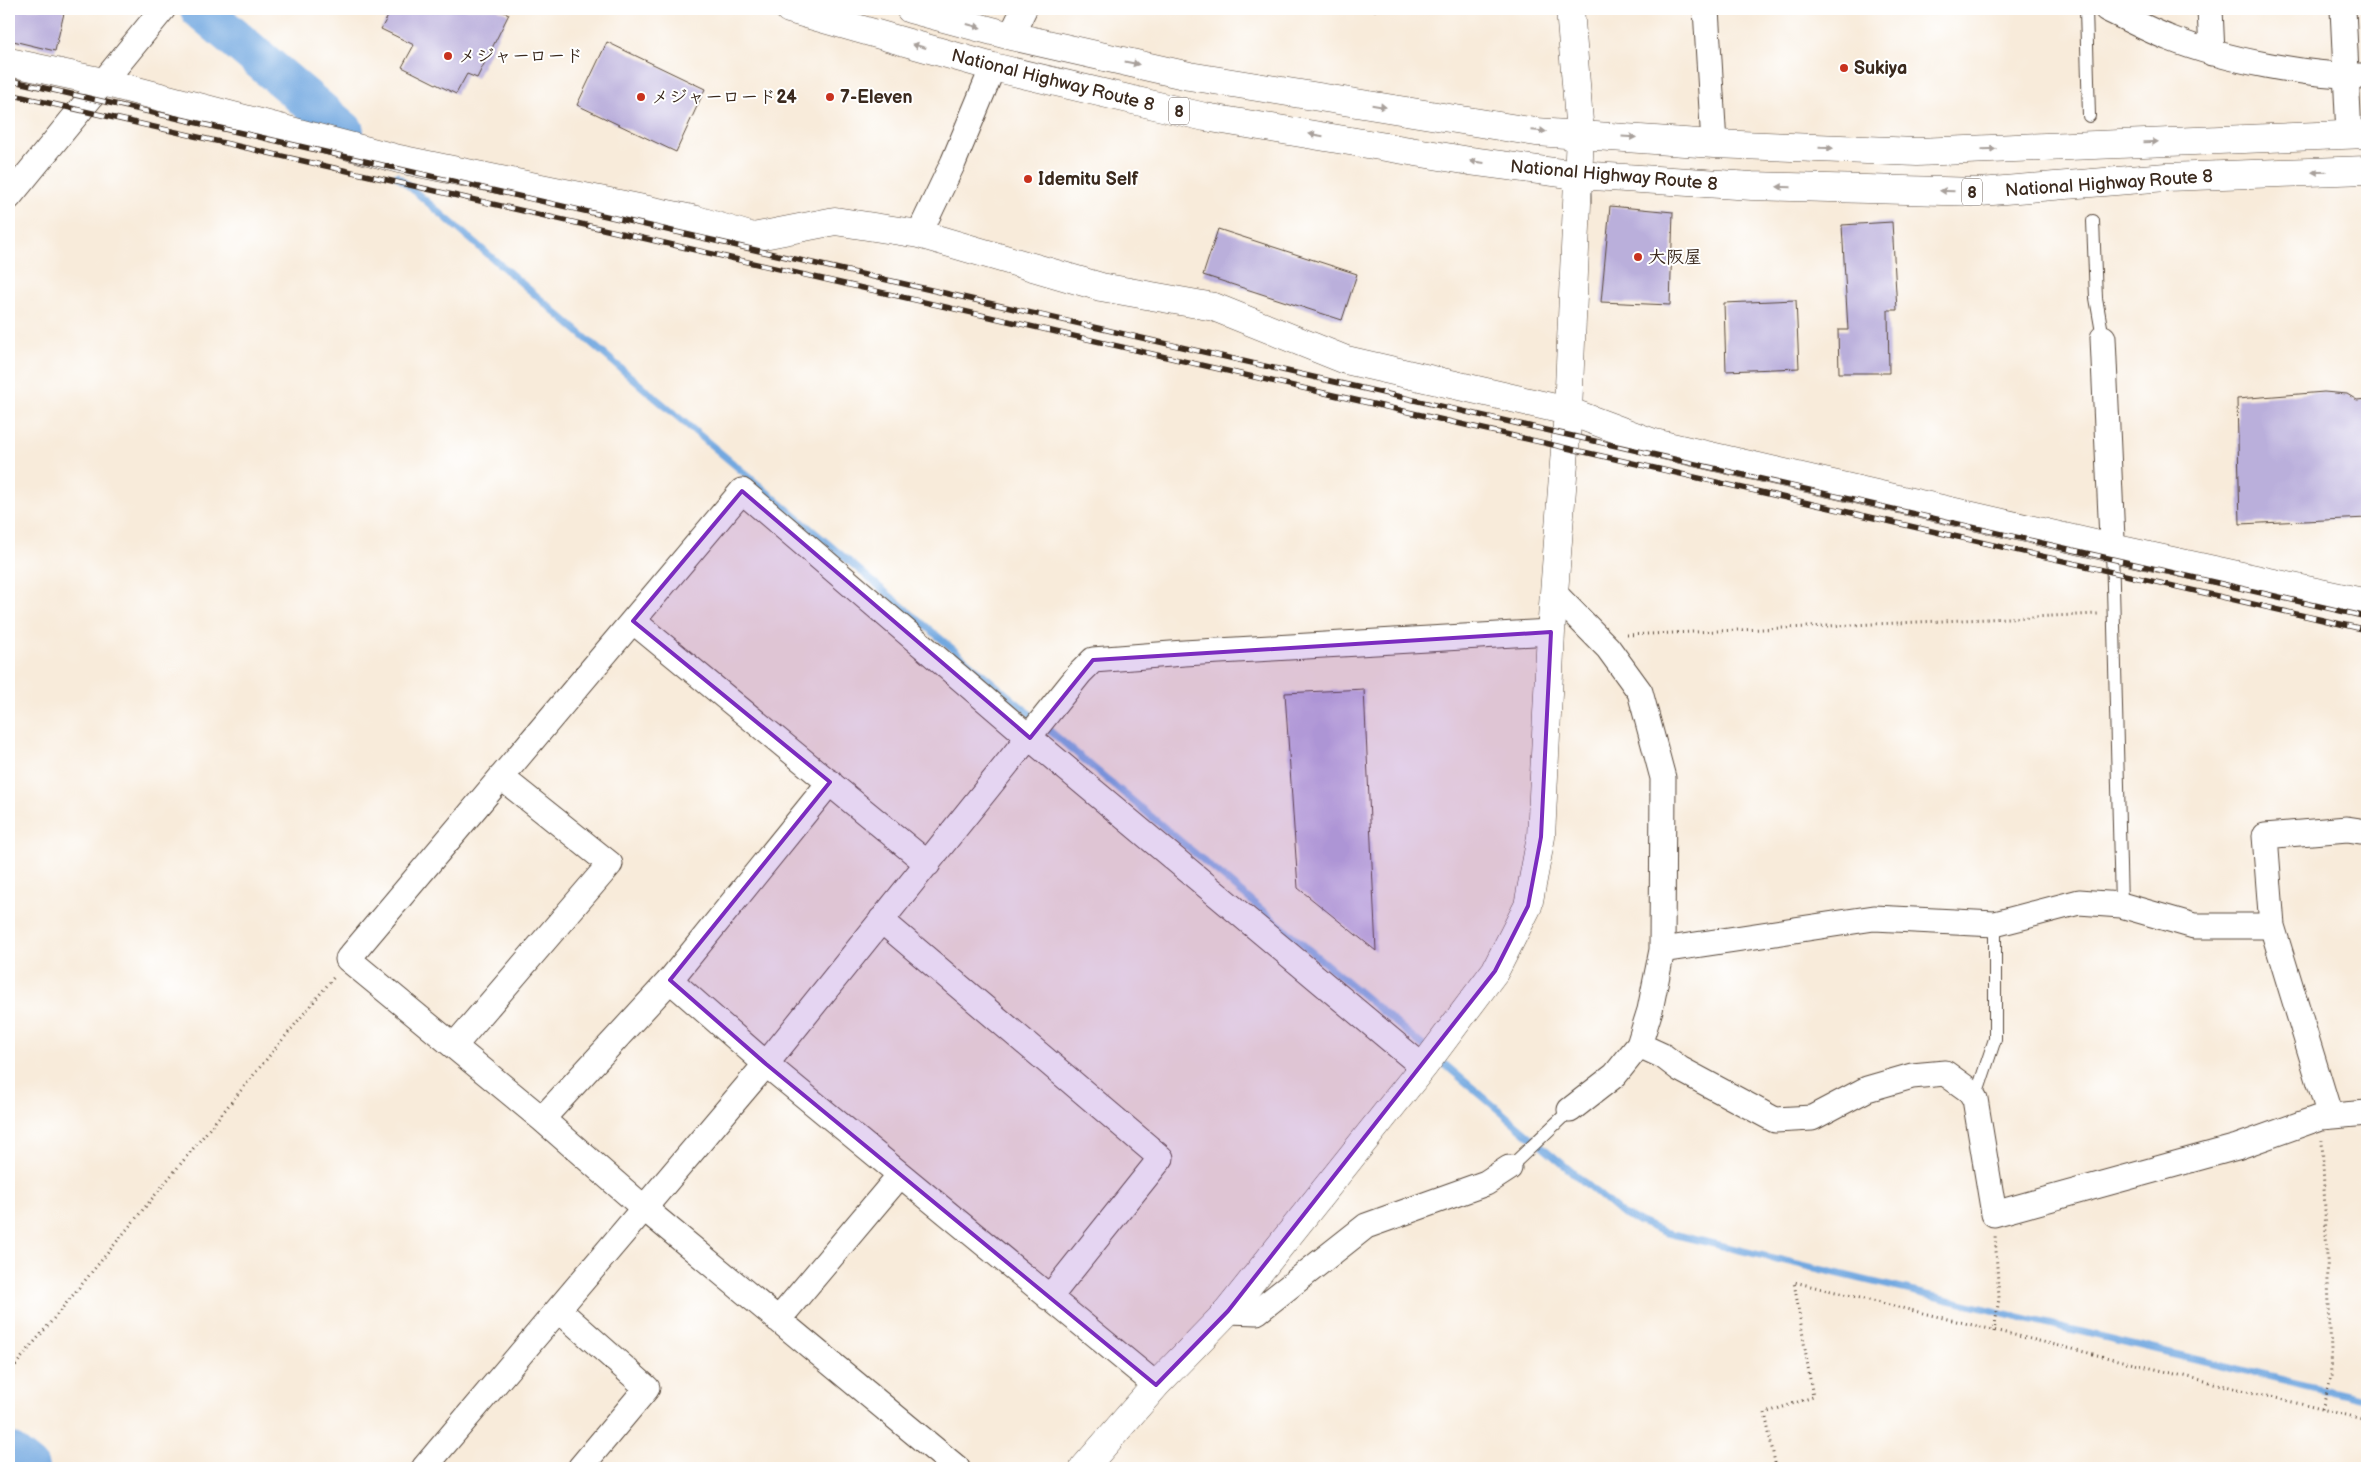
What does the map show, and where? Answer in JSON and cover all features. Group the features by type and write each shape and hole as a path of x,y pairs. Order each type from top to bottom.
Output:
{"main road":[{"name":"National Highway Route 8","path":"789,9 993,67 1205,117 1470,161 1577,175 1752,186 1980,192 2166,178 2367,170"},
{"name":"National Highway Route 8","path":"910,9 1010,36 1189,76 1536,132 1714,144 1917,152 2358,135"},
{"path":"1084,1468 1156,1385 1228,1311 1423,1067 1495,972 1528,906 1541,837 1551,632 1568,411 1580,134 1570,9"},
{"path":"9,62 103,82 399,159 697,220 753,237 835,221 919,234 1101,287 1214,307 1346,360 1568,411 1654,443 2112,544 2367,603"}],"street":[{"path":"9,197 163,9"},
{"path":"1010,36 1024,9"},
{"path":"1706,9 1714,144"},
{"path":"2107,9 2169,38 2212,53 2298,70 2357,76"},
{"path":"2210,9 2212,53"},
{"path":"2343,9 2357,76 2358,135"},
{"path":"919,234 953,164 993,67"},
{"path":"2103,338 2112,544"},
{"path":"956,1468 645,1210 542,1118 348,959 742,491 1030,738 1423,1067"},
{"path":"1554,593 1608,648 1640,692 1663,778 1662,950 1650,1010 1639,1044 1614,1075 1570,1110"},
{"path":"634,621 928,864"},
{"path":"424,1468 645,1210 766,1064 1030,738 1080,673 1093,660 1551,632"},
{"path":"454,1046 610,864 501,777"},
{"path":"542,1118 670,980 830,782"},
{"path":"2326,1116 2272,926 2265,836 2347,830 2367,832"},
{"path":"1662,950 1874,918 1995,924 2079,902 2120,906 2194,926 2272,926"},
{"path":"881,920 1161,1158 1049,1298"},
{"path":"670,980 766,1064 1156,1385"},
{"path":"1639,1044 1663,1056 1680,1070 1774,1120 1812,1118 1867,1089 1912,1076 1945,1073 1970,1091 1974,1099 1994,1214 2237,1147 2326,1116 2367,1113"},
{"path":"1228,1311 1257,1312 1366,1226 1486,1183 1517,1160"},
{"path":"778,1320 900,1175"},
{"path":"559,1310 647,1388 580,1468"}],"lane":[{"path":"2086,9 2089,116"},
{"path":"2093,220 2096,298 2103,338"},
{"path":"2112,544 2120,906"},
{"path":"1974,1099 1994,1039 1995,924"},
{"path":"1517,1160 1570,1110"}],"path":[{"path":"1597,637 2114,614"},
{"path":"9,1374 348,959"},
{"path":"2322,1407 2332,1375 2326,1116"},
{"path":"1994,1214 1999,1298 1994,1332"},
{"path":"1776,1468 1764,1413 1813,1397 1794,1282 1994,1332 2322,1407 2367,1420"}],"highlighted area":[{"path":"742,491 1030,738 1093,660 1551,632 1541,837 1528,906 1495,971 1228,1311 1156,1385 766,1064 670,980 830,782 633,621"}],"building":[{"path":"9,9 65,9 55,51 9,40"},
{"name":"メジャーロード","path":"392,9 497,9 509,14 477,78 467,74 456,94 402,67 414,45 381,29"},
{"name":"メジャーロード24","path":"607,42 705,89 676,152 577,105"},
{"name":"大阪屋","path":"1610,206 1673,212 1670,305 1601,302"},
{"path":"1892,222 1897,310 1888,310 1889,373 1839,373 1838,330 1848,330 1842,225"},
{"path":"1218,229 1357,274 1342,320 1203,275"},
{"path":"1796,300 1799,368 1726,371 1724,303"},
{"path":"2324,392 2347,394 2357,400 2367,399 2367,518 2240,524 2237,399"},
{"path":"1364,689 1376,951 1298,888 1285,693"}],"waterway":[{"path":"200,9 344,131"},
{"path":"397,176 646,390 1428,1050"},
{"path":"1436,1057 1623,1215 1664,1232 2367,1400"},
{"path":"9,1452 29,1468"}],"railway":[{"path":"9,80 2367,617"},
{"path":"9,94 2367,630"}],"place":[{"name":"メジャーロード","path":"448,56"},
{"name":"Sukiya","path":"1844,68"},
{"name":"メジャーロード24","path":"641,97"},
{"name":"7-Eleven","path":"830,97"},
{"name":"Idemitu Self","path":"1028,179"},
{"name":"大阪屋","path":"1638,257"}]}
